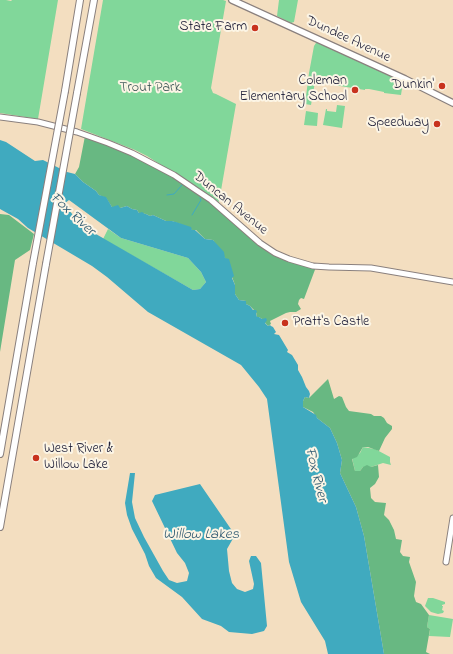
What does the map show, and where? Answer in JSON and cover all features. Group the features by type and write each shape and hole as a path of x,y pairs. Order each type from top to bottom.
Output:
{"highway":[{"path":"0,454 80,0"},
{"path":"0,527 94,0"}],"main road":[{"name":"Dundee Avenue","path":"232,0 405,79 453,104"}],"street":[{"name":"Duncan Avenue","path":"0,117 38,122 77,132 108,142 138,155 174,175 211,200 260,243 275,253 289,259 318,266 371,268 453,282"},
{"path":"446,562 453,518"}],"green space":[{"path":"0,0 58,0 38,119 0,113"},
{"name":"Trout Park","path":"103,0 226,1 211,88 213,93 236,104 219,202 147,156 81,129"},
{"path":"279,0 298,0 294,22 291,23 277,16"},
{"path":"316,43 403,82 401,95 315,82 311,105 305,104 309,73 314,46"},
{"path":"337,105 345,106 342,128 323,125 326,109 327,111 336,112"},
{"path":"306,111 318,113 317,126 304,125"},
{"path":"85,136 115,147 170,175 203,196 262,247 316,267 304,299 301,298 299,300 298,304 301,309 296,312 286,313 270,321 271,324 268,326 262,319 257,317 256,312 246,304 246,301 239,300 235,294 235,285 225,258 213,240 205,239 196,230 192,230 172,221 166,221 153,215 150,216 139,213 137,210 127,206 120,208 112,207 106,198 99,195 75,174 79,167"},
{"path":"0,214 9,215 34,234 30,250 15,260 0,352"},
{"path":"108,229 121,238 188,258 201,272 206,282 200,289 193,290 103,239"},
{"path":"328,379 334,399 339,396 342,397 349,411 381,416 392,426 392,429 385,438 379,451 368,447 363,447 357,457 352,459 355,471 360,471 367,465 371,467 378,465 379,477 375,484 370,488 371,498 375,502 386,503 384,515 389,520 394,530 396,539 402,540 400,552 403,556 410,557 409,562 416,582 414,596 416,602 421,604 429,615 427,627 430,629 426,652 430,654 384,654 364,536 356,507 340,473 342,460 337,443 330,428 317,418 313,412 303,407 305,397 309,398"},
{"path":"363,447 375,449 390,457 391,465 383,463 371,467 363,467 360,471 355,471 352,458 360,453"},
{"path":"428,598 445,602 445,604 442,605 442,610 444,611 443,613 438,614 431,612 425,606"},
{"path":"429,615 453,619 450,637 429,636 430,629 427,627"}],"water":[{"name":"Fox River","path":"0,140 6,142 35,161 43,160 67,172 75,174 99,195 106,197 112,207 118,205 120,208 127,206 137,210 139,213 142,212 166,221 172,221 191,227 192,230 195,230 205,239 213,240 224,252 225,258 229,259 234,276 232,278 235,285 235,294 239,300 246,301 246,304 253,310 256,310 257,317 262,319 266,318 267,320 265,323 268,326 270,325 273,327 276,332 274,334 279,335 288,350 287,352 292,355 298,365 298,370 310,394 309,398 305,397 303,407 316,415 317,418 330,428 337,443 342,460 340,473 356,507 364,536 384,654 328,654 325,641 301,602 289,562 267,399 241,365 148,312 92,266 28,228 18,219 0,209","holes":["69,200 121,238 188,258 201,272 206,282 200,289 193,290 82,226 64,204"]},
{"name":"Willow Lakes","path":"130,473 135,473 132,502 135,518 163,571 169,580 177,583 187,581 189,573 185,563 177,553 152,501 155,495 200,484 235,535 227,549 229,571 232,583 237,589 245,592 253,589 254,584 249,561 251,556 256,556 261,563 267,626 264,631 252,634 229,632 221,626 202,619 182,597 156,578 149,566 127,515 125,503"}],"waterway":[{"path":"167,195 174,194 182,185"},
{"path":"192,215 201,200 200,198"}],"place":[{"name":"State Farm","path":"255,28"},
{"name":"Dunkin'","path":"442,86"},
{"name":"Coleman Elementary School","path":"355,90"},
{"name":"Speedway","path":"437,124"},
{"name":"Pratt's Castle","path":"285,323"},
{"name":"West River & Willow Lake","path":"36,458"}]}
